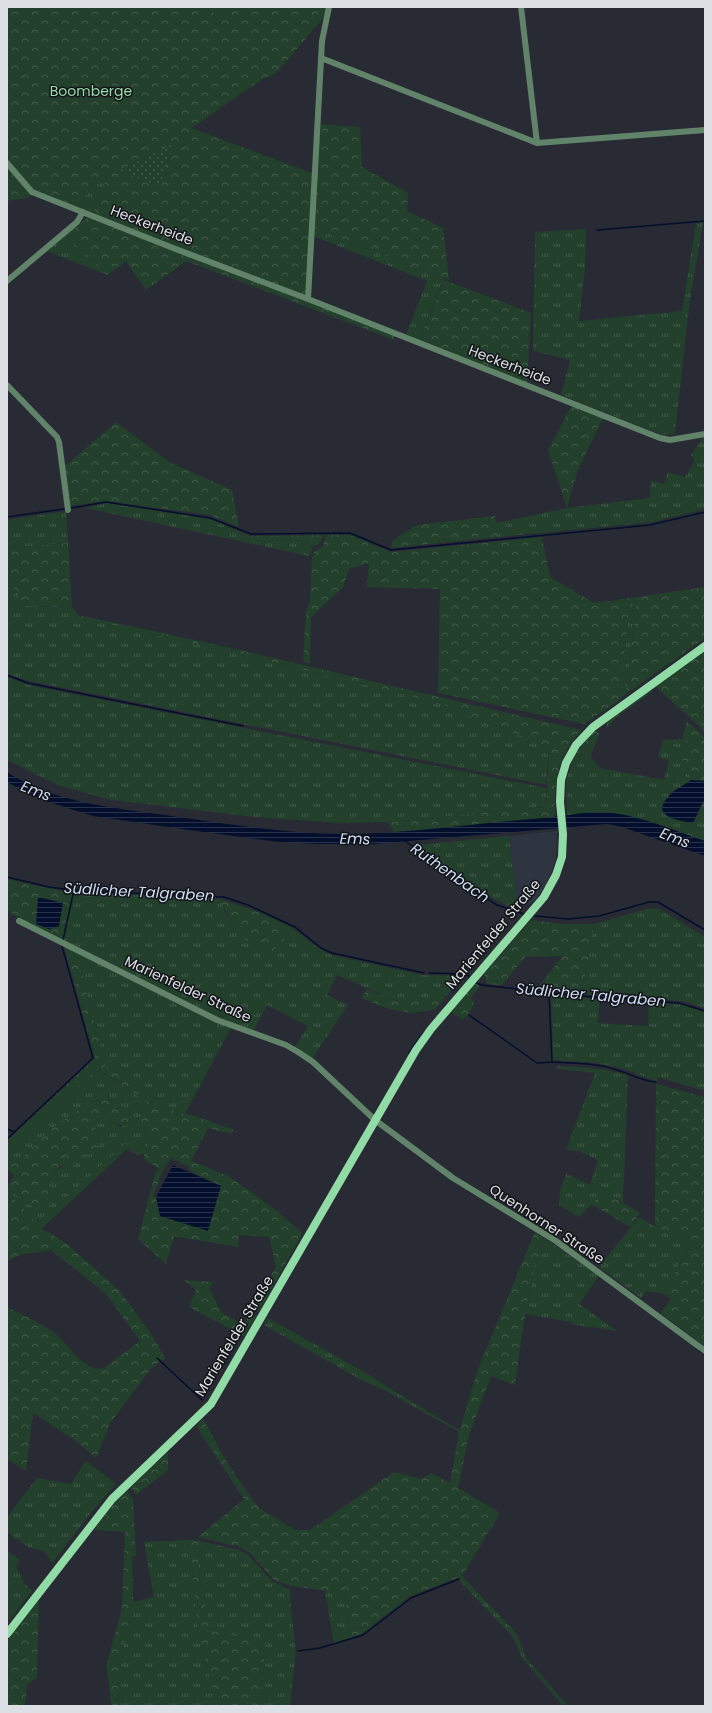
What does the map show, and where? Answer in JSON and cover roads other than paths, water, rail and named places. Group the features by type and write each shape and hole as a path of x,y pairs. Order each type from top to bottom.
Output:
{"main road":[{"name":"Marienfelder Straße","path":"7,1634 112,1499 210,1404 424,1038 516,931 550,888 561,861 563,832 561,812 561,780 566,763 576,745 593,727 705,646"}],"street":[{"path":"308,299 321,58 324,26 329,7"},
{"path":"521,7 537,143"},
{"path":"321,58 537,143 705,130"},
{"path":"7,163 32,192 83,212 77,222 7,281"},
{"name":"Heckerheide","path":"83,212 660,438 677,439 705,434"},
{"path":"7,385 57,437 59,442 68,510"},
{"name":"Marienfelder Straße","path":"19,921 217,1020 286,1045 313,1062 375,1120"},
{"name":"Quenhorner Straße","path":"375,1120 453,1178 556,1241 705,1351"}],"water":[{"name":"Ems","path":"7,772 42,790 79,801 118,809 296,832 367,834 588,813 615,813 655,823 705,841 705,856 622,827 607,824 374,844 279,842 93,816 36,798 7,782"},
{"path":"691,780 705,781 705,798 693,823 671,818 666,815 662,807 665,801 675,790"},
{"path":"38,897 63,903 59,926 49,929 36,924"},
{"path":"173,1165 221,1186 208,1231 160,1216 156,1197"}],"waterway":[{"path":"597,230 705,221"},
{"path":"71,508 106,502 210,518 251,534 350,533 391,550 650,525 705,512"},
{"path":"7,517 64,509"},
{"path":"7,675 28,683 243,726"},
{"name":"Ruthenbach","path":"404,840 476,892 497,905 524,914"},
{"name":"Südlicher Talgraben","path":"7,877 49,887 81,891 224,897 248,905 295,927 321,948 332,953 424,973"},
{"path":"63,940 74,890"},
{"name":"Ruthenbach","path":"535,916 568,919 599,916 649,902 658,902 705,930"},
{"path":"7,1139 93,1058 62,946"},
{"name":"Südlicher Talgraben","path":"429,973 464,974 469,976"},
{"name":"Südlicher Talgraben","path":"476,983 482,985 580,996 679,1003 705,1011"},
{"path":"549,993 552,1062 607,1067 645,1080 656,1082"},
{"path":"469,1015 537,1063 552,1062"},
{"path":"409,1053 424,1032"},
{"path":"7,1129 15,1132"},
{"path":"695,1347 705,1355"},
{"path":"157,1358 202,1400"},
{"path":"298,1651 320,1648 363,1635 411,1598 459,1579"}],"park label":[{"name":"Boomberge","path":"91,91"}]}
